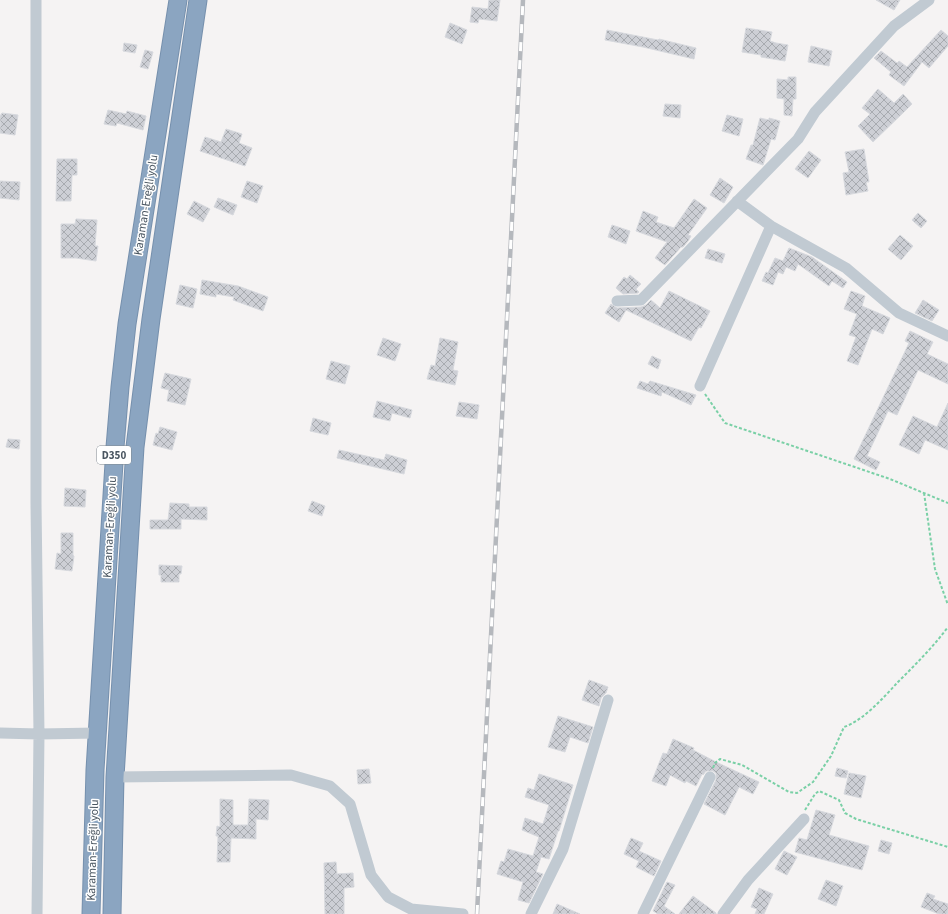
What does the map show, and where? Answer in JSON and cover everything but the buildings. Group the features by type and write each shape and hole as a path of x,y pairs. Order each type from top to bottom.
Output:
{"highway":[{"name":"Karaman-Ereğli yolu","path":"91,914 97,734 115,447 121,379 127,324 178,0"},
{"name":"Karaman-Ereğli yolu","path":"112,914 115,777 135,447 151,319 198,0"}],"street":[{"path":"36,0 36,503 39,734 37,914"},
{"path":"617,301 641,300 798,139 815,112 894,26 929,0"},
{"path":"737,201 771,226 846,268 899,314 948,336"},
{"path":"700,386 771,226"},
{"path":"531,914 563,849 608,700"},
{"path":"0,733 97,734"},
{"path":"115,777 291,775 330,786 350,804 371,874 388,897 413,911 463,914"},
{"path":"643,914 710,777"},
{"path":"723,914 748,880 804,819"}],"path":[{"path":"700,386 724,423 890,479 948,503"},
{"path":"924,493 935,569 948,605"},
{"path":"710,777 715,764 720,759 742,765 789,792 797,793 813,782 831,756 844,727 853,724 881,700 936,644 948,627"},
{"path":"804,819 805,808 815,794 820,791 839,800 845,813 856,819 948,847"}],"railway":[{"path":"477,914 523,0"}]}
